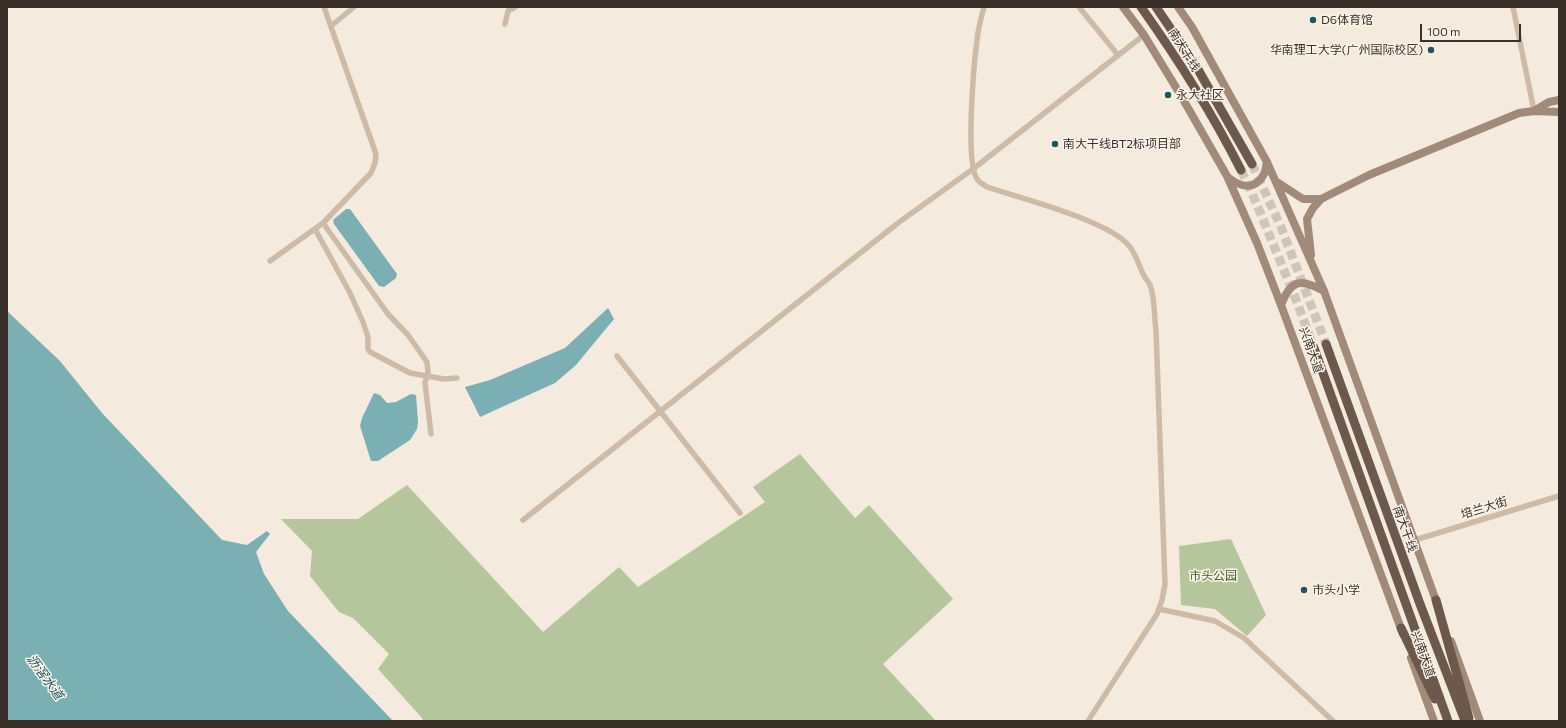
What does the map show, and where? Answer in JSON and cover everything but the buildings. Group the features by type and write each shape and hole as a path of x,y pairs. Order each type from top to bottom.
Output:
{"highway":[{"name":"南大干线","path":"1141,7 1158,31 1220,129 1241,170"},
{"name":"南大干线","path":"1156,7 1196,66 1252,164"},
{"name":"南大干线","path":"1326,344 1418,597 1465,721"},
{"name":"南大干线","path":"1314,348 1446,721"},
{"path":"1436,600 1470,721"},
{"path":"1401,628 1446,721"}],"main road":[{"name":"兴南大道","path":"1123,7 1144,35 1227,176 1257,243 1401,628 1434,721"},
{"path":"1178,7 1192,27 1267,162 1324,291 1480,721"},
{"path":"1534,111 1549,102 1559,100"},
{"path":"1312,264 1307,219 1313,208 1321,199 1376,172 1519,113 1534,111 1559,112"},
{"path":"1227,176 1237,184 1247,186 1256,183 1264,174 1267,162"},
{"path":"1276,182 1303,199 1321,199"},
{"path":"1281,305 1286,291 1299,283 1310,283 1324,291"}],"street":[{"path":"270,260 322,223 371,173 375,163 376,154 324,7"},
{"path":"331,26 354,7"},
{"path":"505,24 508,11 515,7"},
{"path":"984,7 977,38 973,77 971,149 977,179 987,187 1081,218 1112,232 1129,245 1150,285 1156,330 1165,584 1159,609 1088,721"},
{"path":"1079,7 1118,55"},
{"path":"1513,7 1534,111"},
{"path":"523,520 898,223 974,169 1144,35"},
{"path":"322,223 388,314 408,335 427,362 427,376 425,383 431,434"},
{"path":"315,229 350,293 363,322 368,337 368,349 370,352 410,373 444,379 457,378"},
{"path":"617,356 661,410 740,513"},
{"name":"培兰大街","path":"1415,540 1559,496"},
{"path":"1159,609 1215,621 1244,638 1333,721"}],"green space":[{"path":"800,454 855,518 869,505 953,599 883,664 936,721 423,721 422,718 378,669 389,654 353,618 339,612 310,576 312,551 281,519 358,519 407,485 543,632 619,567 638,587 765,502 753,487"},
{"name":"市头公园","path":"1231,539 1266,615 1247,636 1215,609 1181,605 1179,546"}],"water":[{"path":"346,209 350,209 397,274 396,278 384,287 379,286 334,224 333,220"},
{"path":"608,308 614,319 576,365 555,383 480,417 465,387 490,380 565,348"},
{"name":"沥滘水道","path":"7,311 60,361 102,413 222,540 247,545 267,531 270,534 256,552 264,574 288,611 393,721 7,721"},
{"path":"374,393 380,395 387,403 396,402 411,394 416,395 418,422 417,429 410,440 378,461 371,461 360,426 362,418"}],"tunnel":[{"path":"1252,164 1281,227 1326,344"},
{"path":"1241,170 1250,188 1295,297 1314,348"}],"place":[{"name":"D6体育馆","path":"1313,20"},
{"name":"华南理工大学(广州国际校区)","path":"1431,50"},
{"name":"永大社区","path":"1168,95"},
{"name":"南大干线BT2标项目部","path":"1055,144"},
{"name":"市头小学","path":"1304,590"}]}
